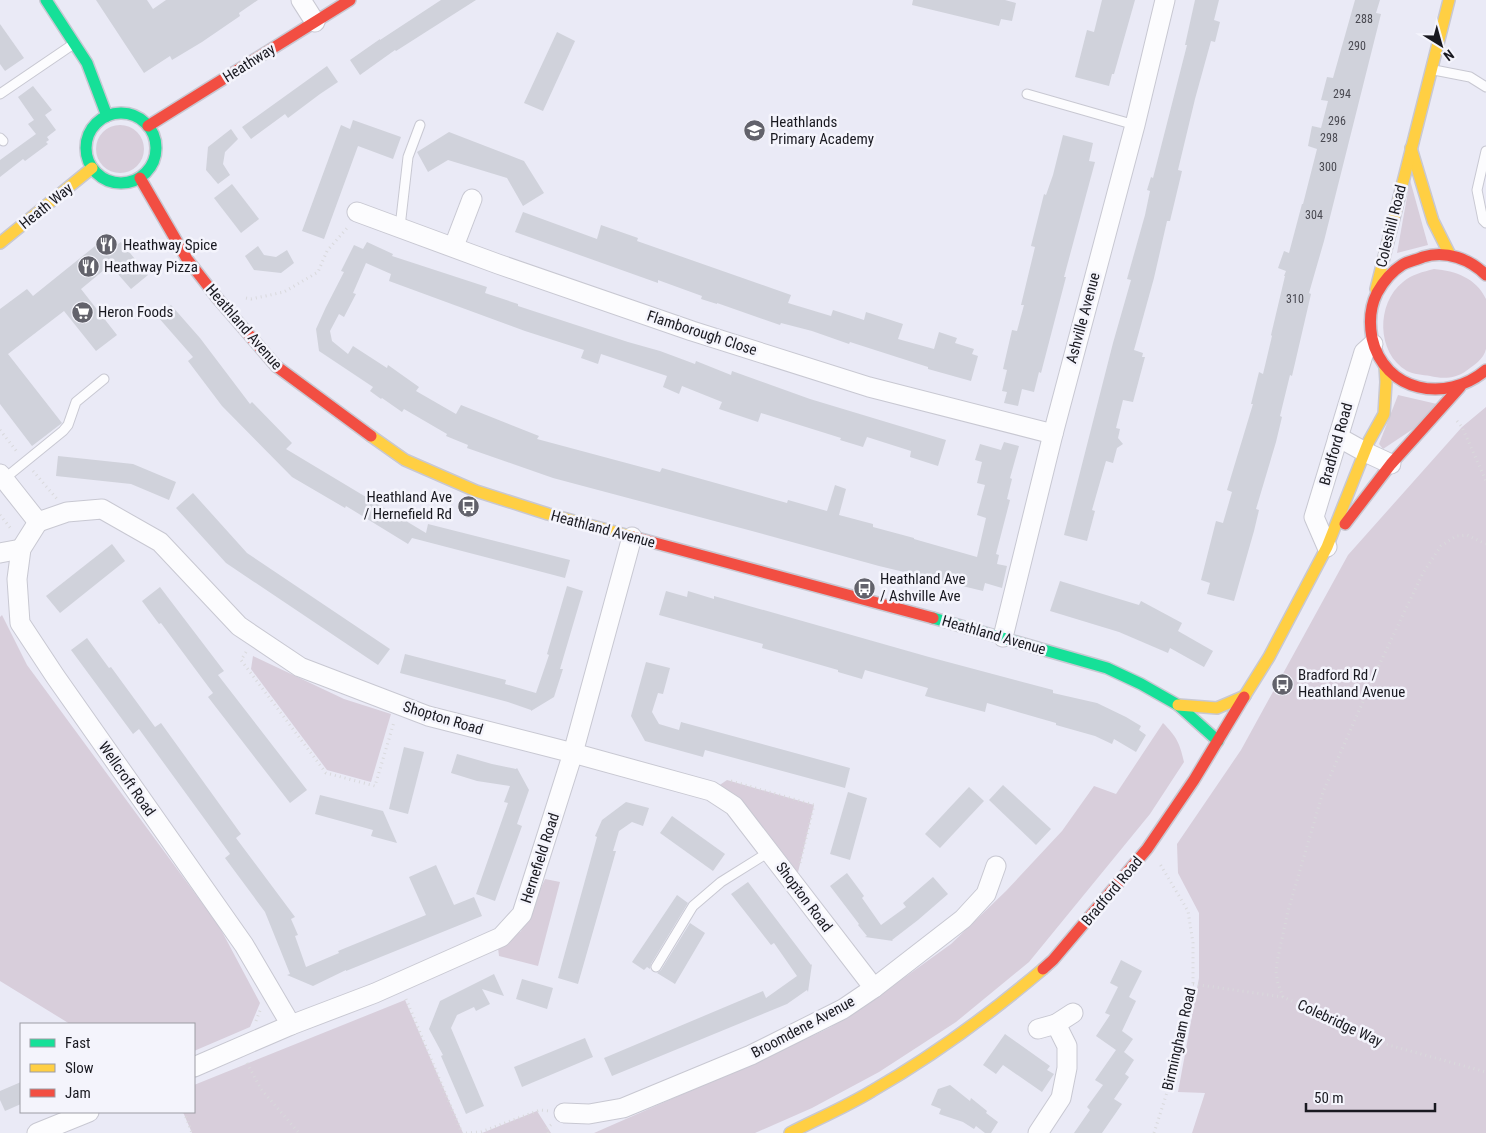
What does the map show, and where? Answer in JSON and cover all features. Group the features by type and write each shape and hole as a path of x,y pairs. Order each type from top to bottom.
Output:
{"street":[{"path":"46,0 87,63 107,116"},
{"path":"301,0 315,22"},
{"name":"Heathway","path":"148,126 350,0"},
{"name":"Ashville Avenue","path":"1003,637 1053,434 1135,125 1165,0"},
{"name":"Coleshill Road","path":"1372,304 1410,147 1449,0"},
{"path":"118,113 140,118 148,126 155,139 156,154 150,167 140,178 127,183 114,183 101,178 92,168 86,154 87,138 94,125 107,116 118,113"},
{"name":"Coleshill Road","path":"1410,147 1433,221 1450,255"},
{"name":"Heath Way","path":"0,243 92,168"},
{"name":"Heathland Avenue","path":"140,178 187,259 213,293 276,366 405,460 476,492 548,514 1003,637 1107,668 1141,684 1178,705 1218,741"},
{"path":"454,246 472,199"},
{"name":"Flamborough Close","path":"357,212 454,246 498,264 692,331 859,384 1053,434"},
{"path":"1485,273 1473,264 1450,255 1433,254 1402,264 1388,275 1378,289 1372,304 1369,324 1373,344 1378,356 1397,378 1412,386 1428,390 1460,387 1486,370"},
{"name":"Bradford Road","path":"1327,547 1339,482 1338,437 1364,352 1373,344"},
{"name":"Bradford Road","path":"1327,547 1314,517 1339,482 1365,452 1384,414 1385,366"},
{"name":"Bradford Road","path":"790,1133 871,1092 943,1046 1004,1002 1053,960 1148,849 1218,741 1269,657 1327,547 1391,464 1460,387"},
{"path":"1338,437 1391,464"},
{"path":"2,477 38,522"},
{"name":"Shopton Road","path":"38,522 67,512 102,508 160,542 239,626 300,667 428,716 710,790 734,806 874,988"},
{"name":"Wellcroft Road","path":"38,522 21,549 17,579 20,623 55,676 244,945 291,1025"},
{"name":"Hernefield Road","path":"195,1067 291,1025 375,992 501,937 522,914 574,753 632,537"},
{"path":"0,553 21,549"},
{"name":"Heathland Avenue","path":"1178,705 1216,708 1245,696"},
{"name":"Broomdene Avenue","path":"564,1113 589,1114 623,1108 751,1055 843,1009 874,988 963,920 986,894 996,866"},
{"path":"1038,1133 1061,1098 1067,1068 1067,1046 1047,1027 1073,1013"},
{"path":"37,1133 87,1113"}],"lane":[{"path":"0,94 74,43"},
{"path":"1432,69 1470,77 1486,87"},
{"path":"1027,94 1135,125"},
{"path":"400,227 408,157 420,126"},
{"path":"1486,151 1477,190 1483,220 1486,223"},
{"path":"2,477 63,431 68,424 76,402 104,379"},
{"path":"656,967 693,906 721,882 769,852"}],"path":[{"path":"242,298 251,299 284,292 318,272 327,251 347,229 357,212"},
{"path":"1444,405 1462,426 1486,481"},
{"path":"1283,997 1278,984 1278,957 1288,911 1320,801 1334,766 1423,573 1442,546 1456,536 1467,535 1486,544"},
{"path":"255,636 241,660 326,773 376,786 399,704"},
{"path":"710,790 727,780 814,805 795,885"},
{"name":"Birmingham Road","path":"1154,1133 1170,1083 1193,984 1193,943 1188,911 1158,862"},
{"name":"Colebridge Way","path":"1193,984 1283,997 1385,1044 1486,1072"},
{"path":"404,994 462,1133"},
{"path":"246,1060 261,1089 299,1133"},
{"path":"466,1133 481,1132 540,1110 564,1113"},
{"path":"184,1113 192,1133"}],"shaded area":[{"path":"120,125 129,127 137,132 142,140 144,149 142,158 137,166 129,171 120,173 111,171 103,166 98,158 96,149 98,140 103,132 111,127"},
{"path":"1410,180 1428,245 1397,253"},
{"path":"1434,269 1457,274 1471,281 1486,299 1485,353 1478,362 1466,371 1448,378 1415,374 1407,371 1397,363 1390,352 1383,328 1384,315 1394,291 1410,277"},
{"path":"1398,395 1437,404 1413,429 1383,449 1379,444"},
{"path":"1486,407 1486,1133 1192,1133 1205,1093 1178,1092 1199,978 1199,913 1178,873 1177,844 1241,750 1348,555 1462,427"},
{"path":"2,615 27,665 219,926 260,1003 250,1027 195,1051 195,1023 68,1023 0,981 0,617"},
{"path":"253,656 344,699 391,714 371,782 327,770 251,669"},
{"path":"1163,723 1177,740 1184,762 1150,814 1029,962 956,1022 879,1072 812,1108 755,1133 594,1133 829,1028 869,1003 951,944 1006,891 1062,831 1094,786 1116,794"},
{"path":"727,780 814,805 795,885 711,791"},
{"path":"545,879 560,882 538,966 499,956 498,948 521,931"},
{"path":"405,1000 463,1133 192,1133 183,1113 195,1113 195,1085"},
{"path":"537,1111 551,1133 482,1133"}],"building":[{"path":"96,0 147,0 153,9 166,0 258,0 239,13 240,16 202,42 172,60 170,56 144,73"},
{"path":"441,0 476,0 395,50 360,75 350,60"},
{"path":"913,0 1005,0 1016,3 1012,21 1001,19 999,26 912,5"},
{"path":"1102,0 1135,0 1109,86 1075,77 1087,30 1094,32"},
{"path":"1195,0 1219,0 1214,20 1220,22 1215,42 1211,41 1195,99 1178,170 1182,171 1170,221 1167,221 1154,278 1134,350 1143,353 1142,357 1145,357 1133,402 1123,400 1116,428 1120,429 1118,438 1123,444 1117,448 1113,463 1106,461 1092,510 1095,511 1087,541 1064,535 1131,280 1127,279 1145,215 1150,191 1147,190 1151,177 1153,178 1187,45 1185,45"},
{"path":"1355,0 1380,0 1376,13 1381,14 1324,241 1309,293 1311,294 1292,376 1290,375 1280,416 1282,417 1276,442 1256,509 1259,510 1254,531 1234,601 1207,594 1210,583 1201,580 1216,521 1223,523 1232,492 1227,490 1253,404 1251,404 1259,372 1263,374 1286,271 1278,268 1284,251 1289,253 1317,149 1308,146 1312,126 1321,128 1328,101 1321,100 1327,77 1333,78"},
{"path":"0,24 24,58 5,71 0,64"},
{"path":"557,32 575,41 543,111 524,103"},
{"path":"327,66 338,82 288,118 285,114 251,139 242,127"},
{"path":"33,86 52,110 45,115 56,130 47,137 49,140 46,142 48,144 25,161 23,159 0,177 0,160 36,134 28,124 34,120 18,97"},
{"path":"353,120 401,137 393,159 358,146 324,239 302,231 341,125 350,129"},
{"path":"231,129 238,139 225,152 223,164 230,175 218,184 206,170 208,147"},
{"path":"449,132 524,161 544,193 523,206 507,178 448,160 428,172 417,152"},
{"path":"1063,135 1093,143 1089,161 1095,162 1064,277 1066,277 1041,373 1039,372 1034,392 1022,389 1018,406 1004,403 1007,392 1002,391 1007,370 1003,369 1012,330 1017,331 1024,305 1021,305 1035,247 1031,246 1044,194 1046,195 1053,175"},
{"path":"232,184 259,219 241,233 214,198"},
{"path":"523,212 597,239 601,225 638,238 637,241 791,295 788,303 831,316 833,310 864,320 866,312 903,324 898,339 934,349 939,332 957,338 955,343 974,349 972,354 978,356 971,381 928,369 928,367 850,342 849,344 812,331 781,323 780,325 701,299 702,296 658,280 658,283 515,232"},
{"path":"110,234 118,244 121,242 148,275 131,289 110,265 81,289 117,335 96,351 64,311 8,354 62,423 32,446 0,404 0,309 27,289 33,296"},
{"path":"367,242 393,254 392,256 487,287 485,293 518,304 518,306 695,364 696,361 731,375 732,371 810,399 946,440 938,466 910,457 911,451 867,437 863,447 840,440 841,438 761,413 758,422 719,409 722,402 682,386 679,394 663,387 667,376 601,354 598,364 581,358 584,350 525,331 389,281 391,274 366,263 353,293 356,294 344,317 339,314 330,331 332,341 348,354 353,346 387,368 388,365 419,387 416,391 456,414 461,405 539,436 537,439 660,472 662,468 787,503 788,500 827,511 835,485 846,489 839,515 873,524 873,527 977,557 986,518 977,515 985,485 977,483 982,462 975,460 980,444 1001,450 1004,442 1019,446 1010,478 1012,479 1007,499 1010,500 996,554 999,555 997,564 1007,566 1002,588 985,583 983,591 879,566 553,478 467,448 468,445 446,436 447,434 404,409 402,412 381,399 370,391 373,387 319,351 316,329 344,272 341,271 354,245 363,249"},
{"path":"258,246 264,255 276,257 287,250 294,263 281,273 254,270 245,256"},
{"path":"171,305 200,338 250,404 252,402 292,443 286,449 426,533 428,524 570,560 565,578 412,538 408,544 346,506 345,508 292,477 222,406 188,361 193,357 158,317"},
{"path":"58,456 133,464 176,482 169,500 131,484 56,476"},
{"path":"193,493 247,553 390,649 378,665 226,563 176,508"},
{"path":"112,544 125,561 60,613 46,596"},
{"path":"1060,581 1139,605 1141,601 1182,623 1178,631 1213,651 1204,667 1170,648 1168,653 1119,632 1050,611"},
{"path":"567,586 583,591 560,669 563,669 554,697 531,711 508,702 400,673 405,654 506,680 505,684 536,693 549,655 547,654"},
{"path":"160,587 224,671 218,675 307,790 290,803 208,697 213,693 161,623 159,624 142,601"},
{"path":"666,591 687,597 688,591 714,599 714,596 1053,690 1053,693 1097,703 1141,726 1139,730 1146,735 1136,752 1114,739 1112,744 1095,736 1056,725 1056,723 987,703 985,712 925,696 928,688 865,670 862,679 838,672 838,670 762,648 763,644 659,615"},
{"path":"87,638 155,727 161,723 241,834 236,838 295,917 291,919 298,935 295,936 306,967 339,953 338,951 426,915 409,877 436,865 454,905 474,897 482,916 346,970 313,986 287,975 290,974 265,912 225,858 230,854 139,729 133,734 71,650"},
{"path":"646,662 670,668 663,694 658,693 652,712 659,724 679,730 681,722 850,768 845,788 705,750 703,757 645,741 631,716"},
{"path":"404,747 424,752 408,814 389,809"},
{"path":"457,754 492,764 517,768 529,790 517,824 522,826 495,901 476,894 508,803 504,802 510,786 477,781 451,773"},
{"path":"1003,785 1051,829 1036,845 989,800"},
{"path":"969,787 984,801 940,848 925,834"},
{"path":"848,792 867,798 850,860 830,854"},
{"path":"320,795 383,811 397,843 371,836 373,830 315,814"},
{"path":"626,802 649,808 643,826 632,822 619,831 613,851 616,851 578,984 558,978 597,837 595,836 602,820"},
{"path":"672,816 725,854 713,871 660,833"},
{"path":"847,873 864,896 862,898 881,925 906,907 903,903 933,877 948,894 893,941 865,937 867,936 859,924 830,886"},
{"path":"748,882 812,964 808,992 807,990 787,1004 612,1076 604,1058 763,991 766,998 797,976 774,943 771,945 731,894"},
{"path":"677,895 688,903 651,964 650,969 647,967 644,970 632,962"},
{"path":"690,923 705,933 675,984 657,973 661,970"},
{"path":"1121,960 1142,971 1129,997 1136,1001 1122,1031 1133,1039 1124,1052 1134,1060 1125,1074 1129,1077 1114,1099 1122,1104 1102,1133 1074,1133 1090,1110 1087,1107 1103,1085 1095,1080 1116,1050 1096,1036 1110,1015 1105,1013 1118,987 1110,983"},
{"path":"494,974 504,996 482,989 490,1004 476,1011 474,1007 457,1015 451,1028 484,1106 466,1114 441,1056 443,1055 429,1029 440,1001"},
{"path":"522,979 553,988 547,1009 516,999"},
{"path":"1005,1034 1050,1066 1047,1070 1054,1074 1042,1092 1003,1065 996,1074 983,1065"},
{"path":"585,1038 593,1057 522,1087 514,1067"},
{"path":"20,1082 20,1104 5,1111 0,1100 0,1091"},
{"path":"950,1085 970,1101 971,1098 998,1122 991,1133 985,1133 976,1126 974,1129 963,1122 939,1114 941,1109 931,1105 938,1089"}],"traffic: fast":[{"path":"46,0 87,63 107,116"},
{"path":"121,113 134,116 146,123 153,135 156,148 153,161 146,173 134,180 121,183 108,180 96,173 89,161 86,148 89,135 96,123 108,116 121,113"},
{"path":"933,618 1107,668 1141,684 1178,705 1218,741"}],"traffic: slow":[{"path":"1376,289 1449,0"},
{"path":"1411,148 1433,221 1450,255"},
{"path":"0,243 92,168"},
{"path":"1244,697 1269,657 1327,547 1369,441 1384,414 1385,366"},
{"path":"371,436 405,460 476,491 548,514 633,537"},
{"path":"1178,705 1217,708 1245,696"},
{"path":"790,1133 842,1108 917,1064 982,1018 1043,969"}],"traffic: jam":[{"path":"148,126 350,0"},
{"path":"140,178 187,259 218,299 276,366 371,436"},
{"path":"1486,275 1473,264 1449,255 1432,255 1407,262 1391,274 1379,289 1373,304 1370,320 1372,338 1379,356 1389,371 1403,381 1418,387 1436,389 1453,387 1470,381 1486,370"},
{"path":"1345,524 1391,464 1460,387"},
{"path":"633,537 933,618"},
{"path":"1043,969 1053,960 1147,849 1194,780 1244,697"}],"place":[{"name":"Heathlands Primary Academy","path":"754,131"},
{"name":"Heathway Spice","path":"107,245"},
{"name":"Heathway Pizza","path":"88,267"},
{"name":"Heron Foods","path":"82,312"},
{"name":"Heathland Ave / Hernefield Rd","path":"468,506"},
{"name":"Heathland Ave / Ashville Ave","path":"864,588"},
{"name":"Bradford Rd / Heathland Avenue","path":"1282,684"}]}
